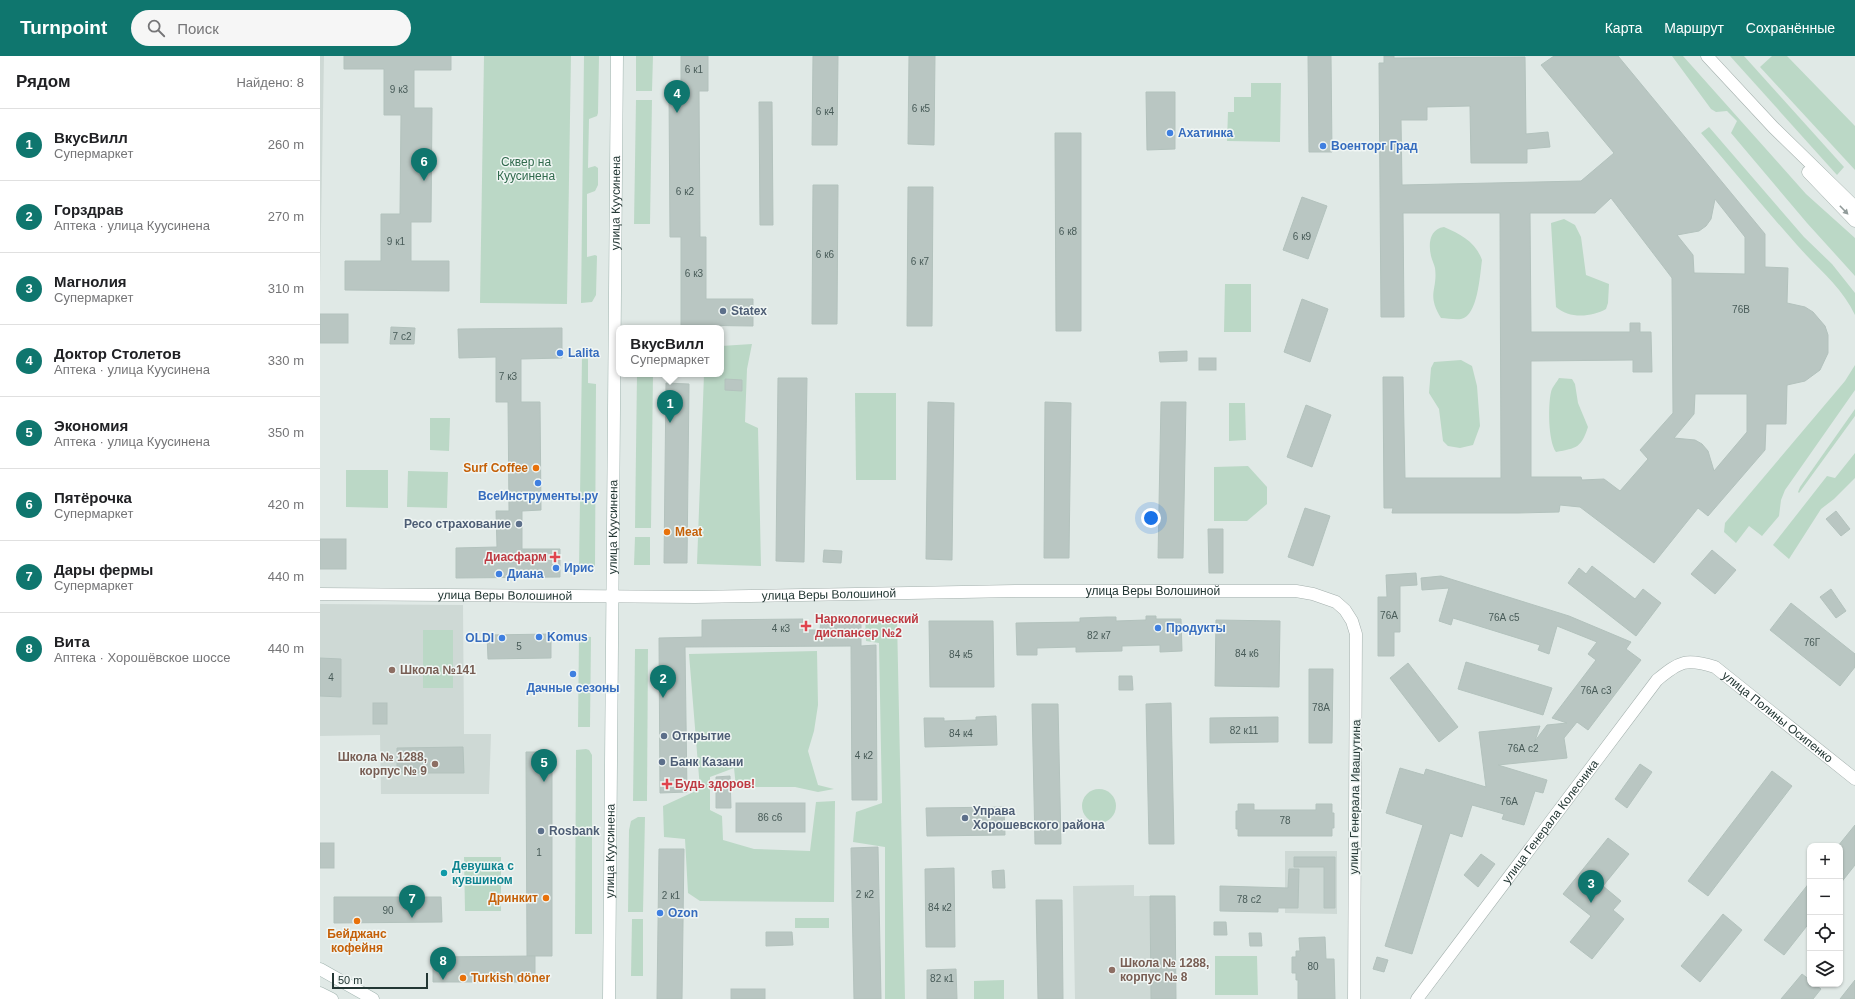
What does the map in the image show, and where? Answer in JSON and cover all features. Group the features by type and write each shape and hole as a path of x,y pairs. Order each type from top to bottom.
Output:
{"street":[{"name":"улица Куусинена","path":"609,999 617,56"},
{"path":"1707,56 1773,127 1855,207"},
{"path":"1773,127 1809,173 1855,221"},
{"path":"1837,190 1855,203"},
{"name":"улица Веры Волошиной","path":"320,594 695,597 962,592 1204,590 1300,591 1325,597 1336,602"},
{"name":"улица Генерала Ивашутина","path":"1336,602 1345,610 1352,621 1356,634 1354,999"},
{"name":"улица Полины Осипенко","path":"1696,661 1716,667 1855,779"},
{"name":"улица Генерала Колесника","path":"1417,999 1657,680 1675,666 1696,661"},
{"path":"320,969 373,999"},
{"path":"320,993 332,999"}],"shaded area":[{"path":"320,56 324,56 320,287"},
{"name":"Школа №141","path":"320,604 463,605 464,734 491,734 489,794 381,794 380,735 320,736"},
{"path":"1285,851 1337,851 1337,914 1285,913"},
{"name":"Школа № 1288, корпус № 8","path":"1134,885 1134,896 1150,896 1151,999 1075,999 1073,886"}],"green space":[{"name":"Сквер на Куусинена","path":"484,56 571,56 567,304 480,303"},
{"path":"584,56 599,56 598,113 597,116 589,119 588,168 595,166 598,168 598,185 595,191 587,194 587,257 597,256 596,295 592,302 581,303"},
{"path":"636,56 653,56 652,91 636,91"},
{"path":"1672,56 1683,56 1806,194 1855,238 1855,276 1807,223 1731,133 1737,121 1727,111 1716,112 1711,109"},
{"path":"1730,56 1744,56 1844,167 1837,175"},
{"path":"1772,56 1787,56 1855,126 1855,170 1760,67"},
{"path":"1251,83 1281,83 1280,142 1227,141 1228,112 1234,112 1234,97 1251,97"},
{"path":"636,100 652,100 650,224 634,224"},
{"path":"1709,127 1804,237 1832,264 1855,293 1855,315 1843,295 1829,278 1785,231 1701,133"},
{"path":"1564,219 1575,225 1581,237 1586,275 1609,284 1608,303 1606,309 1600,312 1581,316 1567,314 1556,307 1551,223"},
{"path":"1444,227 1472,243 1482,260 1475,303 1467,316 1461,319 1441,318 1434,303 1433,297 1436,275 1431,258 1430,242 1433,234 1439,228"},
{"path":"1225,284 1251,284 1251,332 1224,332"},
{"path":"752,344 747,369 745,422 758,428 761,566 697,564 704,377 724,377 724,346"},
{"path":"582,355 588,355 588,383 596,384 595,570 579,570"},
{"path":"1461,360 1472,366 1477,386 1480,426 1473,445 1460,448 1448,446 1443,441 1439,409 1429,393 1431,368 1434,362"},
{"path":"1855,365 1855,390 1785,490 1781,500 1779,516 1762,536 1749,526 1736,543 1724,532 1725,523 1845,381"},
{"path":"637,377 653,377 651,528 635,528"},
{"path":"1559,378 1572,379 1575,384 1578,403 1588,427 1583,439 1577,446 1556,452 1551,440 1549,405 1553,386"},
{"path":"855,393 896,393 896,480 856,480"},
{"path":"1229,403 1245,403 1246,440 1229,441"},
{"path":"1855,409 1855,416 1799,493 1800,487"},
{"path":"430,418 450,418 449,451 430,450"},
{"path":"1855,453 1855,478 1834,499 1821,509 1789,559 1773,545 1827,476 1835,478"},
{"path":"1248,466 1267,487 1267,504 1247,521 1214,521 1214,467"},
{"path":"346,470 388,470 388,508 346,507"},
{"path":"408,471 448,472 447,508 407,507"},
{"path":"635,537 650,537 650,565 634,565"},
{"path":"865,616 897,619 905,999 885,999 885,847 853,842 856,812 882,803 879,643 866,641"},
{"path":"423,630 453,630 453,688 423,688"},
{"path":"579,636 591,637 590,727 578,727"},
{"path":"635,649 648,649 647,801 633,801"},
{"path":"817,651 818,705 814,731 808,751 818,785 834,789 818,792 795,787 736,787 734,768 710,777 710,810 722,816 723,840 754,849 810,851 816,802 835,801 834,902 700,901 688,893 685,839 664,837 663,806 700,789 689,654"},
{"path":"576,750 589,750 592,755 592,934 575,934"},
{"path":"1099,789 1111,794 1116,806 1111,818 1099,823 1087,818 1082,806 1087,794"},
{"path":"638,817 645,817 643,912 628,912 629,830 631,821"},
{"path":"464,857 501,857 501,911 465,911"},
{"path":"795,918 829,918 829,928 795,928"},
{"path":"632,919 643,919 643,976 631,976"},
{"path":"1215,956 1257,956 1258,995 1215,995"},
{"path":"1004,980 1004,999 974,999 974,981"}],"building":[{"path":"344,56 451,56 451,70 414,70 414,108 432,108 431,222 411,222 411,261 449,261 449,291 345,290 345,261 381,261 381,214 400,214 401,115 384,115 384,69 344,69"},
{"path":"681,56 708,56 708,91 699,91 700,237 706,237 706,299 753,299 753,326 681,325 681,237 670,237 669,92 681,92"},
{"path":"813,56 838,56 837,145 812,145"},
{"path":"909,56 935,56 934,145 908,144"},
{"path":"1308,56 1331,56 1332,152 1309,152"},
{"path":"1384,56 1394,56 1394,58 1525,57 1526,134 1548,132 1550,147 1527,149 1527,163 1471,163 1470,106 1427,107 1427,120 1401,120 1402,185 1581,181 1614,153 1541,65 1554,56 1618,56 1765,234 1765,267 1788,268 1787,303 1805,307 1813,312 1825,326 1828,335 1828,353 1820,370 1805,381 1787,385 1786,424 1766,424 1765,450 1708,516 1698,508 1654,563 1580,507 1560,505 1559,512 1518,513 1392,513 1393,508 1384,508 1383,377 1403,377 1405,478 1501,478 1500,213 1403,213 1404,317 1381,317 1379,63 1384,63","holes":["1611,198 1672,278 1673,413 1640,450 1648,459 1620,491 1604,479 1582,480 1581,477 1531,477 1531,361 1633,360 1633,372 1652,372 1651,332 1640,332 1640,323 1630,323 1630,332 1531,332 1530,213 1595,213","1715,199 1745,237 1745,274 1694,273 1693,255 1677,235 1699,231 1706,226 1711,219","1695,394 1747,394 1747,432 1714,471 1708,451 1702,444 1695,440 1674,438 1694,414"]},
{"path":"1146,92 1175,92 1175,149 1147,150"},
{"path":"759,102 772,102 773,225 760,225"},
{"path":"1055,133 1081,133 1081,331 1056,331"},
{"path":"813,185 838,185 837,324 812,324"},
{"path":"908,187 933,187 932,326 907,326"},
{"path":"1302,197 1327,206 1308,259 1283,250"},
{"path":"1302,299 1328,309 1310,362 1284,352"},
{"path":"320,314 348,314 348,343 320,343"},
{"path":"391,327 415,328 414,344 390,344"},
{"path":"562,328 562,358 521,359 521,402 540,402 541,510 522,511 522,549 560,549 560,577 456,578 456,548 497,547 496,511 509,511 508,402 496,402 496,357 459,358 458,329"},
{"path":"1187,351 1187,361 1160,362 1159,352"},
{"path":"1199,358 1216,358 1216,370 1199,370"},
{"path":"778,378 807,378 804,562 776,561"},
{"path":"725,379 742,380 742,391 725,390"},
{"path":"666,383 689,384 687,563 664,563"},
{"path":"928,402 954,403 952,560 926,559"},
{"path":"1045,402 1071,403 1069,558 1044,558"},
{"path":"1161,402 1186,402 1183,558 1158,558"},
{"path":"1306,405 1331,415 1312,467 1287,457"},
{"path":"1305,508 1330,516 1313,566 1288,557"},
{"path":"1836,511 1850,529 1841,536 1826,519"},
{"path":"1208,529 1223,529 1223,573 1209,573"},
{"path":"320,539 346,539 346,569 320,569"},
{"path":"824,550 842,551 841,563 823,562"},
{"path":"1712,550 1736,570 1715,594 1691,574"},
{"path":"1592,566 1635,599 1643,589 1661,603 1636,636 1568,583 1579,568 1586,574"},
{"path":"1416,573 1417,585 1400,586 1400,632 1394,632 1394,656 1378,656 1378,597 1387,597 1386,575"},
{"path":"1441,576 1569,616 1631,642 1626,649 1641,660 1588,730 1577,722 1564,738 1567,758 1498,765 1547,780 1543,793 1535,791 1524,825 1502,819 1504,814 1472,805 1462,837 1450,833 1412,954 1385,946 1423,825 1386,813 1400,768 1424,775 1426,769 1486,787 1479,732 1540,726 1535,741 1547,725 1567,723 1552,718 1596,660 1588,654 1597,642 1557,626 1549,654 1538,650 1540,645 1453,618 1451,625 1439,621 1449,588 1422,590 1421,578"},
{"path":"1831,589 1846,611 1836,618 1820,597"},
{"path":"1791,603 1855,654 1855,667 1840,686 1770,630"},
{"path":"1146,616 1156,616 1156,619 1181,619 1182,651 1160,652 1160,645 1122,646 1122,651 1076,652 1076,647 1037,648 1037,655 1017,655 1016,623 1080,622 1080,618 1107,617 1116,617 1116,621 1146,620"},
{"path":"861,618 861,646 876,645 877,800 852,800 851,646 685,647 687,792 660,793 659,638 702,637 702,620 803,619 803,630 820,630 821,619"},
{"path":"1216,620 1280,621 1279,687 1215,686"},
{"path":"929,621 993,621 994,687 930,687"},
{"path":"551,634 551,658 488,659 487,635"},
{"path":"320,658 341,659 341,697 320,696"},
{"path":"1466,662 1552,688 1543,715 1458,689"},
{"path":"1408,663 1458,727 1439,742 1390,678"},
{"path":"1309,669 1333,669 1332,743 1309,743"},
{"path":"1119,676 1132,676 1133,690 1119,690"},
{"path":"373,703 387,703 387,724 373,724"},
{"path":"1171,703 1174,844 1149,844 1146,704"},
{"path":"1032,704 1058,704 1061,844 1035,844"},
{"path":"996,716 997,745 925,747 924,718 944,718 944,721 976,720 976,717"},
{"path":"1278,717 1278,742 1210,743 1210,718"},
{"path":"463,747 464,773 397,773 397,748"},
{"path":"526,752 552,752 552,956 527,956"},
{"path":"1640,764 1652,772 1627,808 1615,799"},
{"path":"1772,771 1792,786 1708,896 1688,881"},
{"path":"730,776 731,808 716,808 716,777"},
{"path":"736,803 805,803 805,832 736,832"},
{"path":"1238,804 1254,804 1254,810 1316,810 1316,804 1332,804 1332,813 1334,813 1334,828 1332,828 1332,836 1238,836 1238,829 1236,829 1236,811 1238,811"},
{"path":"1004,807 1005,835 927,836 926,808"},
{"path":"1855,825 1855,865 1843,880 1843,843 1840,843"},
{"path":"1608,838 1629,854 1603,886 1621,901 1613,910 1624,919 1592,959 1570,942 1591,916 1563,894"},
{"path":"320,843 334,843 334,868 320,868"},
{"path":"878,847 881,999 854,999 851,848"},
{"path":"659,849 684,849 682,999 657,999"},
{"path":"1481,854 1495,864 1478,887 1464,875"},
{"path":"1294,857 1335,857 1335,908 1324,908 1324,867 1294,867"},
{"path":"954,868 955,947 926,947 925,869"},
{"path":"1289,869 1299,869 1298,908 1278,908 1278,912 1220,911 1220,886 1288,888"},
{"path":"1004,870 1005,888 993,888 992,871"},
{"path":"1807,886 1807,926 1784,955 1764,940"},
{"path":"1150,896 1175,896 1176,999 1151,999"},
{"path":"334,897 441,897 442,922 334,923"},
{"path":"1036,900 1062,900 1063,999 1038,999"},
{"path":"1723,914 1742,930 1700,982 1681,966"},
{"path":"1214,922 1226,922 1227,935 1214,935"},
{"path":"766,932 792,932 793,945 766,946"},
{"path":"1249,933 1261,933 1262,946 1250,946"},
{"path":"1325,937 1326,959 1334,959 1335,999 1298,999 1298,980 1296,980 1296,973 1292,973 1292,957 1296,957 1296,951 1300,951 1299,938"},
{"path":"535,956 535,982 433,982 433,957"},
{"path":"1377,957 1388,960 1384,972 1373,969"},
{"path":"956,969 957,999 927,999 927,970"},
{"path":"1802,974 1807,978 1807,987 1818,987 1821,989 1813,999 1781,999"},
{"path":"1855,980 1855,999 1840,999"},
{"path":"731,989 765,989 765,999 731,999"}],"place":[{"name":"Доктор Столетов","path":"677,113"},
{"name":"Ахатинка","path":"1170,133"},
{"name":"Военторг Град","path":"1323,146"},
{"name":"Пятёрочка","path":"424,181"},
{"name":"Statex","path":"723,311"},
{"name":"Lalita","path":"560,353"},
{"name":"ВкусВилл","path":"670,423"},
{"name":"Surf Coffee","path":"536,468"},
{"name":"ВсеИнструменты.ру","path":"538,483"},
{"name":"Ресо страхование","path":"519,524"},
{"name":"Meat","path":"667,532"},
{"name":"Диасфарм","path":"555,557"},
{"name":"Ирис","path":"556,568"},
{"name":"Диана","path":"499,574"},
{"name":"Наркологический диспансер №2","path":"806,626"},
{"name":"Продукты","path":"1158,628"},
{"name":"Komus","path":"539,637"},
{"name":"OLDI","path":"502,638"},
{"name":"Школа №141","path":"392,670"},
{"name":"Дачные сезоны","path":"573,674"},
{"name":"Горздрав","path":"663,698"},
{"name":"Открытие","path":"664,736"},
{"name":"Банк Казани","path":"662,762"},
{"name":"Школа № 1288, корпус № 9","path":"435,764"},
{"name":"Экономия","path":"544,782"},
{"name":"Будь здоров!","path":"667,784"},
{"name":"Управа Хорошевского района","path":"965,818"},
{"name":"Rosbank","path":"541,831"},
{"name":"Девушка с кувшином","path":"444,873"},
{"name":"Дринкит","path":"546,898"},
{"name":"Магнолия","path":"1591,903"},
{"name":"Ozon","path":"660,913"},
{"name":"Дары фермы","path":"412,918"},
{"name":"Бейджанс кофейня","path":"357,921"},
{"name":"Школа № 1288, корпус № 8","path":"1112,970"},
{"name":"Turkish döner","path":"463,978"},
{"name":"Вита","path":"443,980"}]}
